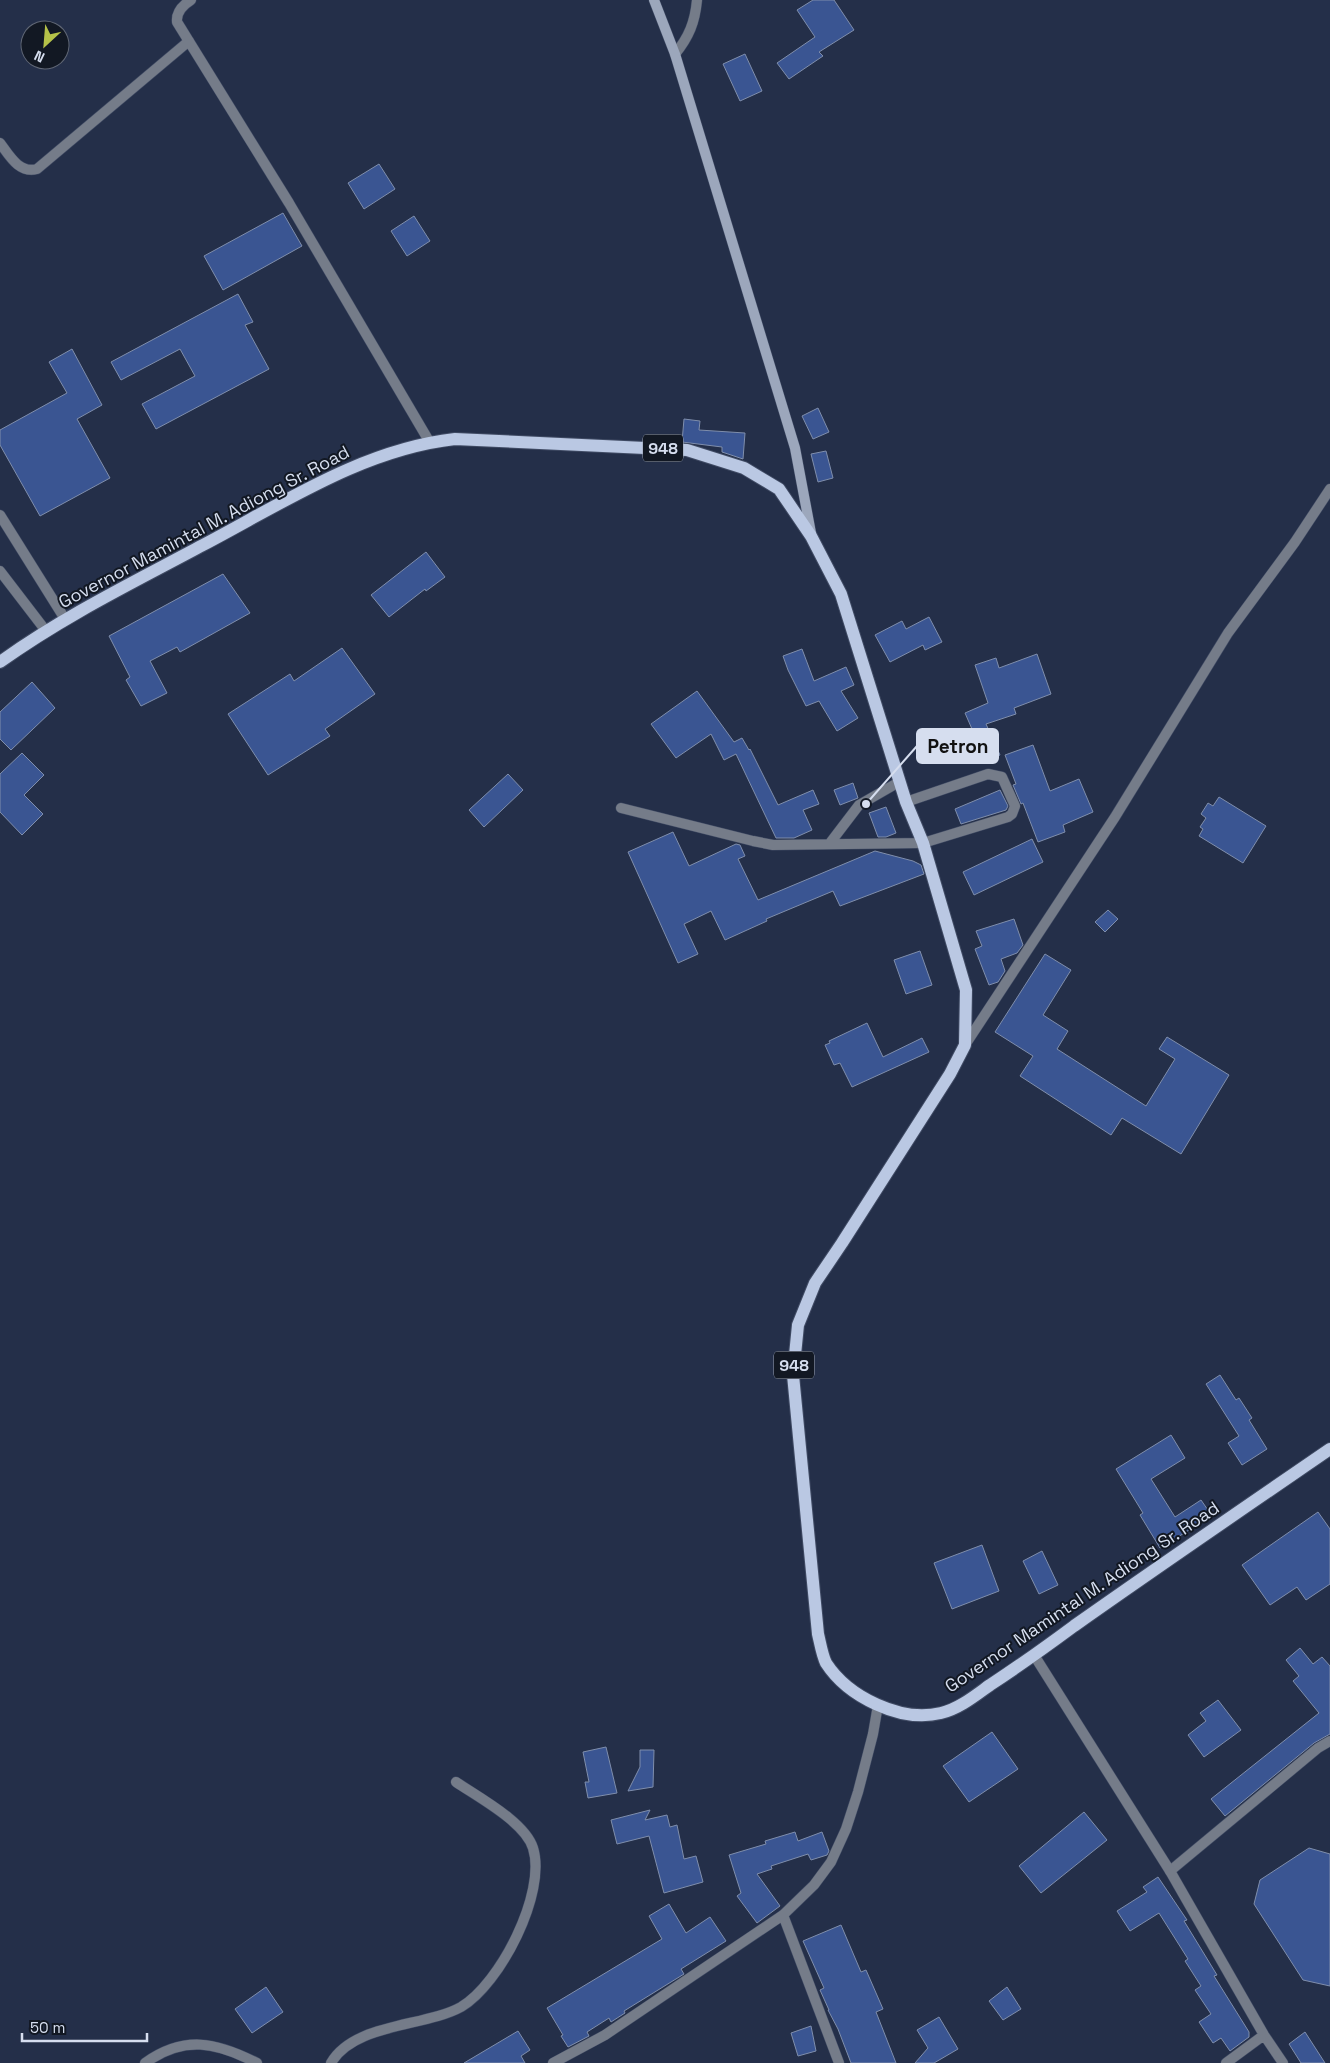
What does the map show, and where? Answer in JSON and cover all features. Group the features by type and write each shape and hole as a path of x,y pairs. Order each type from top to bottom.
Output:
{"main road":[{"name":"Governor Mamintal M. Adiong Sr. Road","path":"0,662 65,619 330,478 396,450 429,441 455,438 687,450 744,468 779,489 811,536 842,594 899,782 923,843 966,990 965,1045 950,1074 815,1283 798,1325 793,1375 818,1634 826,1662 844,1684 878,1705 896,1712 921,1716 943,1713 970,1699 1147,1574 1330,1449"}],"street":[{"path":"191,0 181,8 177,22 289,203 429,441"},
{"path":"654,0 675,54 795,448 811,536"},
{"path":"675,54 687,40 693,26 697,0"},
{"path":"0,143 15,163 31,171 37,169 189,41"},
{"path":"965,1045 1115,817 1228,634 1295,542 1330,489"},
{"path":"0,515 65,619"},
{"path":"0,570 46,631"},
{"path":"621,808 773,844 923,843 1008,817 1014,810 1015,802 1002,777 988,774 906,802"},
{"path":"830,843 859,805 899,782"},
{"path":"1034,1655 1170,1871 1264,2035 1283,2063"},
{"path":"553,2063 605,2035 783,1915 814,1885 832,1862 846,1829 874,1734 878,1705"},
{"path":"1170,1871 1318,1748 1330,1741"},
{"path":"331,2063 334,2057 355,2041 393,2026 437,2016 460,2007 480,1992 500,1968 515,1939 532,1896 536,1872 533,1848 521,1829 456,1782"},
{"path":"783,1915 839,2063"},
{"path":"1226,2063 1264,2035"},
{"path":"145,2063 166,2050 186,2044 208,2044 245,2056 257,2063"}],"building":[{"path":"813,0 834,0 854,30 819,52 823,56 789,79 777,63 815,37 797,10"},
{"path":"745,54 762,91 740,101 723,64"},
{"path":"379,164 395,189 364,209 348,183"},
{"path":"283,213 302,246 223,290 204,256"},
{"path":"414,216 430,241 407,256 391,231"},
{"path":"238,294 253,322 245,325 269,369 156,429 142,404 195,376 180,349 121,380 111,362"},
{"path":"72,349 102,405 77,419 110,478 40,516 0,445 0,430 67,393 49,362"},
{"path":"818,408 829,432 813,439 802,416"},
{"path":"684,419 700,421 699,430 745,433 743,459 722,452 722,447 682,442"},
{"path":"826,451 833,478 818,482 811,454"},
{"path":"426,552 445,577 426,591 425,589 389,617 371,595"},
{"path":"223,574 250,613 180,652 177,647 150,661 167,693 141,706 126,680 130,677 109,636"},
{"path":"929,617 942,642 925,650 923,645 890,662 875,635 902,621 906,629"},
{"path":"342,648 375,694 325,729 330,736 268,775 228,714 290,674 294,681"},
{"path":"802,649 814,681 846,667 854,685 841,691 858,718 837,731 819,701 806,706 788,670 783,656"},
{"path":"1037,654 1051,694 1014,708 1016,714 986,724 1000,755 986,761 965,713 988,703 975,665 996,658 999,668"},
{"path":"32,682 55,708 11,750 0,739 0,712"},
{"path":"697,691 734,742 742,738 750,749 778,805 813,790 819,804 803,810 812,830 794,838 776,838 736,754 724,760 711,734 676,758 651,724"},
{"path":"1033,745 1050,791 1079,779 1093,812 1063,825 1065,832 1038,842 1023,803 1021,804 1013,785 1016,784 1005,755"},
{"path":"22,753 44,775 24,795 43,814 22,835 0,812 0,774"},
{"path":"508,774 523,790 484,827 469,810"},
{"path":"853,783 858,798 840,805 834,790"},
{"path":"1000,790 1008,806 1006,810 961,824 955,809"},
{"path":"1219,797 1266,826 1243,863 1199,836 1203,829 1200,827 1206,818 1201,814 1208,803 1213,806"},
{"path":"886,807 896,833 886,837 878,837 869,813"},
{"path":"673,832 689,866 736,844 740,845 745,856 738,859 758,900 875,851 913,861 921,865 924,874 840,906 833,891 766,919 767,921 725,940 711,911 684,924 698,954 678,963 628,852"},
{"path":"1032,839 1043,862 974,895 963,872"},
{"path":"1108,910 1118,919 1105,932 1095,922"},
{"path":"1014,919 1023,945 1017,953 1001,959 1005,971 998,982 989,985 975,949 982,946 976,931"},
{"path":"920,951 932,985 906,994 894,960"},
{"path":"1045,954 1071,970 1043,1015 1068,1031 1057,1049 1146,1106 1175,1059 1159,1049 1167,1037 1229,1075 1181,1154 1122,1118 1111,1135 1020,1076 1033,1056 995,1032"},
{"path":"867,1023 883,1057 922,1038 929,1052 852,1087 840,1063 834,1065 825,1045 830,1043 829,1041"},
{"path":"1220,1375 1236,1400 1239,1398 1252,1418 1249,1420 1267,1449 1242,1465 1228,1443 1239,1436 1206,1384"},
{"path":"1171,1435 1185,1458 1151,1479 1175,1517 1201,1500 1212,1516 1160,1548 1140,1515 1143,1513 1116,1469"},
{"path":"1318,1512 1330,1529 1330,1584 1306,1600 1297,1587 1270,1605 1242,1565"},
{"path":"982,1545 999,1591 952,1609 934,1563"},
{"path":"1042,1551 1058,1585 1039,1594 1023,1561"},
{"path":"1300,1648 1313,1664 1322,1657 1330,1666 1330,1734 1314,1743 1225,1816 1211,1799 1319,1713 1293,1681 1299,1676 1286,1660"},
{"path":"1218,1700 1241,1730 1204,1757 1188,1735 1206,1721 1200,1713"},
{"path":"992,1732 1018,1769 969,1802 943,1766"},
{"path":"606,1747 617,1793 588,1798 585,1782 589,1782 583,1752"},
{"path":"640,1750 654,1750 653,1787 628,1791 640,1767"},
{"path":"650,1810 645,1820 667,1815 670,1827 677,1825 684,1859 696,1856 703,1882 664,1893 649,1836 617,1844 611,1820"},
{"path":"1084,1812 1107,1840 1041,1893 1019,1866"},
{"path":"795,1832 798,1841 822,1832 829,1851 827,1855 811,1860 808,1854 771,1866 772,1869 757,1874 780,1906 757,1923 737,1896 741,1893 729,1855 766,1844 765,1841"},
{"path":"1309,1848 1330,1854 1330,1986 1303,1980 1254,1904 1260,1880"},
{"path":"1158,1877 1187,1920 1184,1921 1217,1975 1214,1976 1249,2032 1249,2037 1230,2051 1221,2038 1213,2043 1199,2022 1211,2014 1195,1990 1201,1986 1185,1961 1188,1959 1159,1913 1130,1931 1117,1911 1147,1892 1143,1887"},
{"path":"669,1904 686,1933 710,1917 726,1941 681,1969 684,1974 624,2011 625,2013 611,2022 609,2018 587,2032 589,2036 568,2047 547,2008 662,1939 649,1916"},
{"path":"841,1925 861,1972 866,1970 883,2009 876,2012 896,2063 851,2063 820,1990 824,1988 803,1941"},
{"path":"266,1987 283,2012 252,2033 235,2009"},
{"path":"1007,1987 1021,2009 1003,2020 989,2001"},
{"path":"939,2017 958,2049 934,2063 915,2063 928,2048 917,2030"},
{"path":"811,2026 816,2051 798,2056 791,2033"},
{"path":"518,2031 530,2050 521,2056 525,2063 464,2063"},
{"path":"1305,2032 1325,2063 1301,2063 1289,2044"}],"place":[{"name":"Petron","path":"866,804"}]}
